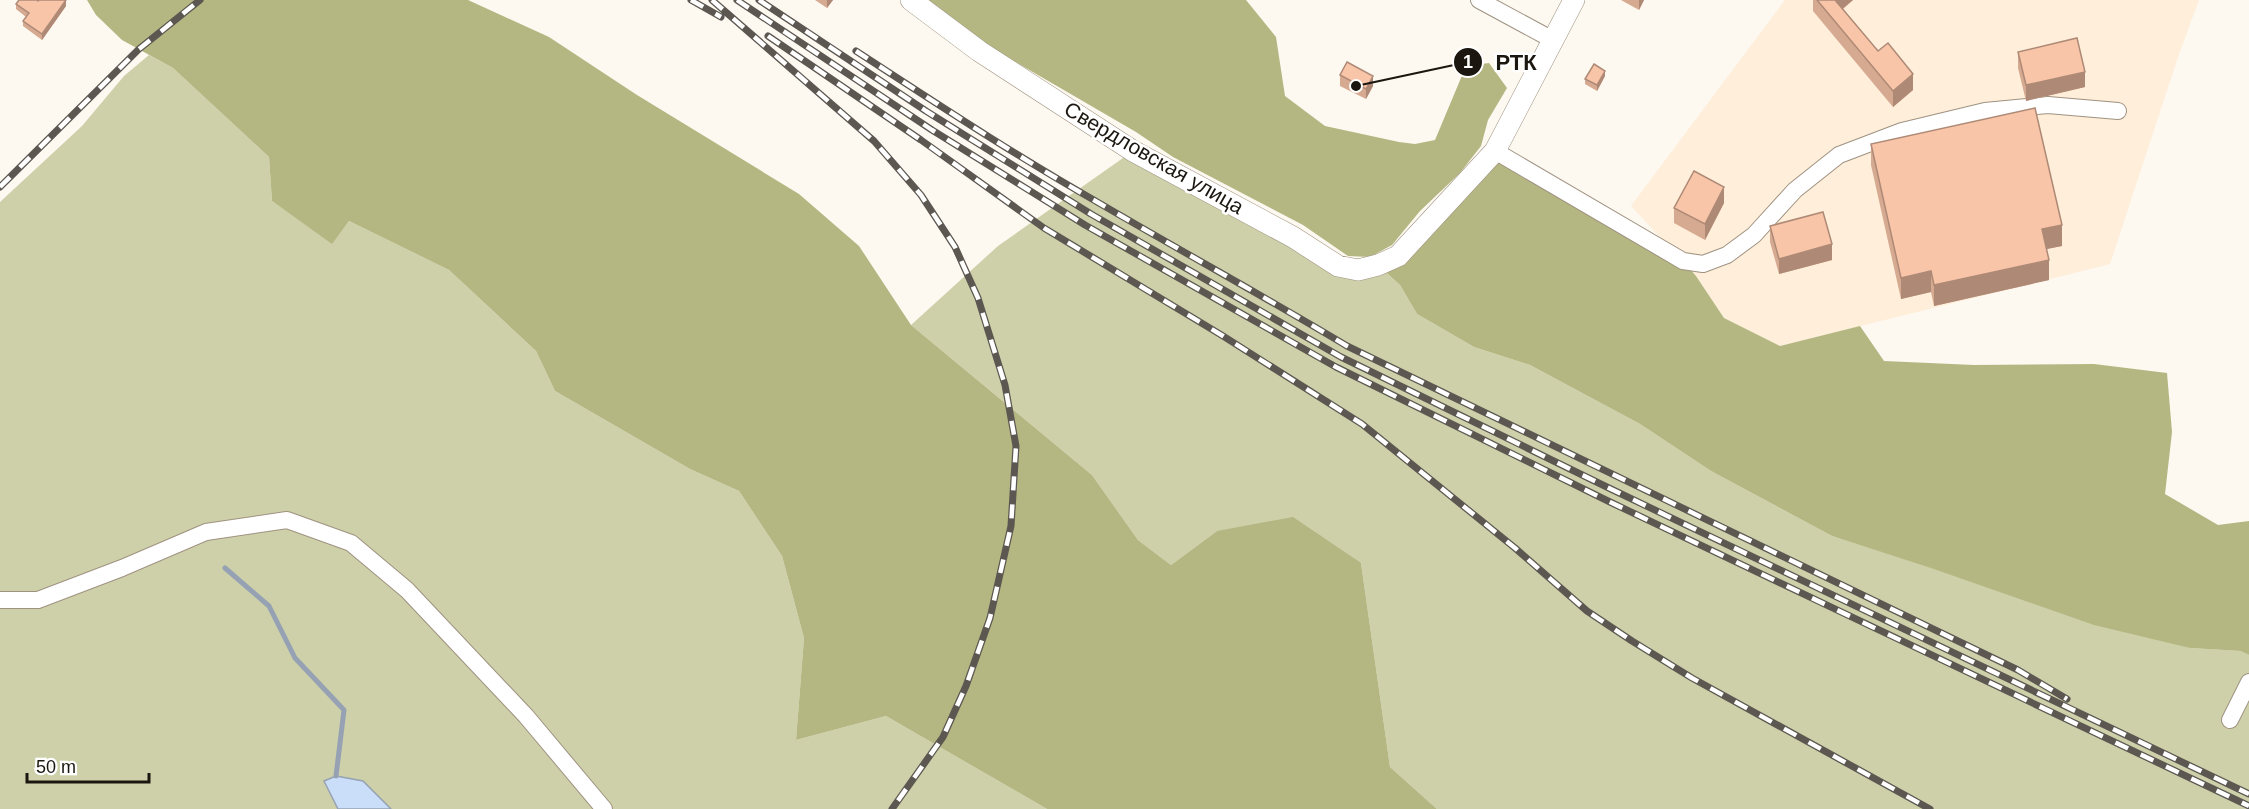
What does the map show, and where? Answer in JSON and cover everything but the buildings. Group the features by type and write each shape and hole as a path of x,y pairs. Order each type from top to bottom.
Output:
{"main road":[{"name":"Свердловская улица","path":"911,0 979,51 1133,151 1293,237 1338,266 1358,270 1378,265 1398,256 1495,151"},
{"path":"1495,151 1574,0"}],"street":[{"path":"1479,0 1553,40"},
{"path":"1495,151 1683,261 1703,264 1727,255 1754,235 1795,190 1839,155 1902,131 1985,111 2048,105 2118,111"},
{"path":"0,600 38,600 122,568 206,532 287,520 351,543 407,590 526,716 604,809"},
{"path":"2230,720 2249,682"}],"shaded area":[{"path":"1785,0 2199,0 2110,264 1780,346 1724,318 1696,276 1631,206"}],"green space":[{"path":"87,0 468,0 549,37 637,95 799,194 859,246 911,325 1092,475 1138,540 1171,565 1217,531 1293,517 1361,563 1390,767 1437,809 1047,809 886,716 796,740 804,638 782,556 739,491 690,469 555,391 536,351 449,270 349,221 332,244 272,201 269,157 173,68 122,40 96,15"},
{"path":"927,0 1246,0 1276,37 1285,96 1325,126 1399,142 1415,144 1435,140 1466,66 1489,63 1507,88 1488,120 1481,146 1460,173 1420,211 1392,245 1370,257 1348,256 1303,225 1173,157 1136,132 993,49"},
{"path":"149,55 173,68 269,157 272,201 332,243 349,221 449,270 536,351 555,391 690,469 739,491 782,556 804,638 796,740 886,716 1047,809 391,809 363,781 324,781 338,809 0,809 0,202 82,126 124,76"},
{"path":"1133,151 1338,266 1378,265 1400,285 1417,314 1474,347 1530,365 1640,424 1711,471 1832,536 2190,648 2242,651 2249,655 2249,809 1437,809 1390,767 1361,563 1217,531 1171,565 1138,540 1092,475 911,325 998,246"},
{"path":"1495,151 1683,261 1724,318 1780,346 1860,326 1884,361 1974,365 2094,364 2167,373 2172,432 2165,494 2218,525 2249,521 2249,655 2241,651 2190,648 2094,625 1832,536 1711,471 1640,424 1530,365 1474,347 1417,314 1400,285 1378,265"}],"water":[{"path":"336,776 363,781 391,809 338,809 324,781"}],"waterway":[{"path":"225,568 269,606 295,658 344,710 336,776"}],"railway":[{"path":"0,187 139,49 200,0"},
{"path":"691,0 721,17"},
{"path":"712,0 874,141 921,195 955,247 978,298 1005,385 1016,446 1011,526 990,618 966,686 943,737 892,809"},
{"path":"737,0 932,130 1085,225 1336,367 1610,502 2249,806"},
{"path":"759,0 926,111 1091,214 1341,357 1613,490 2249,794"},
{"path":"768,36 921,140 1044,228 1223,336 1362,424 1515,548 1587,611 1632,641 1692,678 1930,809"},
{"path":"856,51 1037,167 1347,346 2018,670 2067,699"}],"place":[{"name":"РТК","path":"1356,86"}]}
